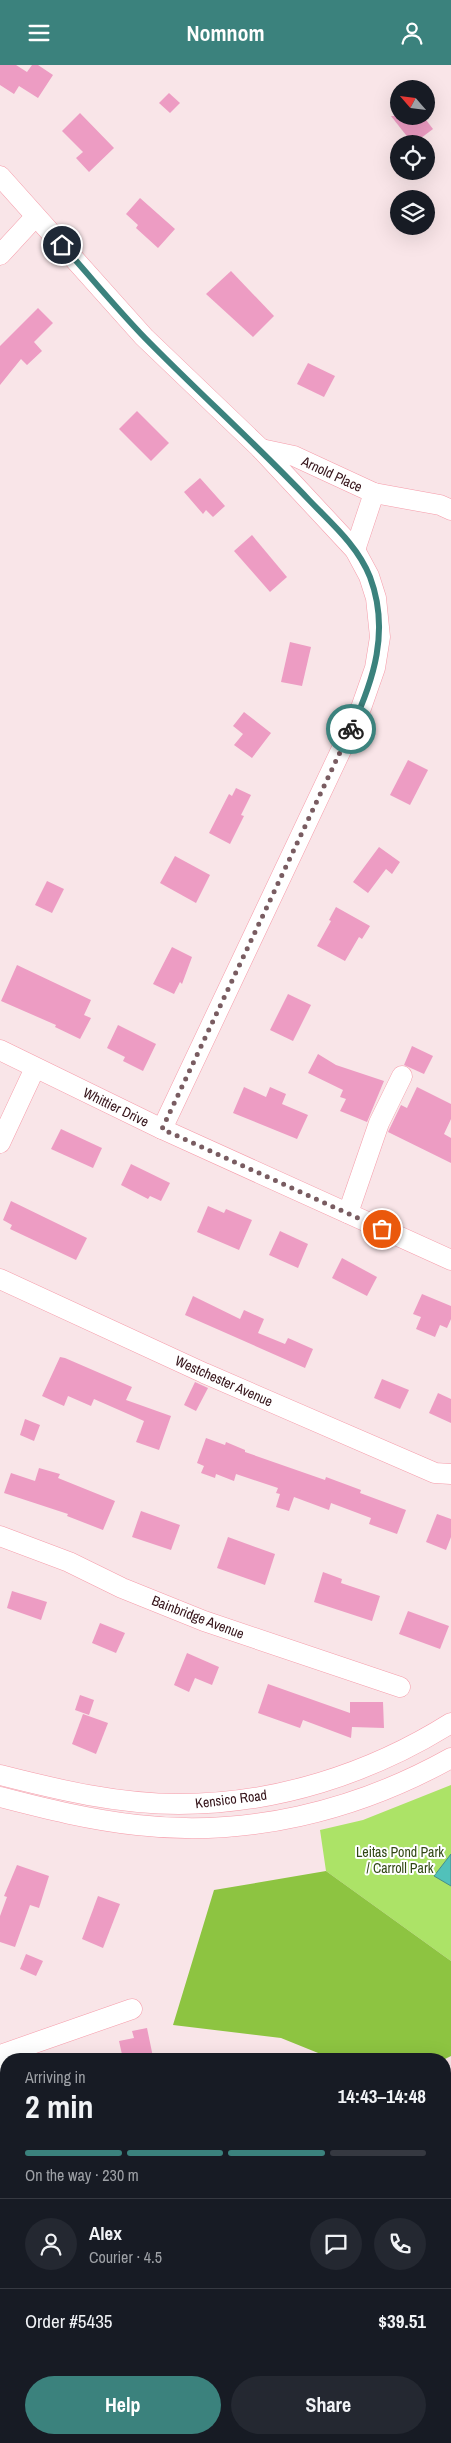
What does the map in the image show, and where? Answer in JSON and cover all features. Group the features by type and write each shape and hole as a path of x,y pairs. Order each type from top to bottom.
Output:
{"street":[{"path":"0,176 144,337 260,449 355,550 370,576 376,598 380,637 374,668 361,708 162,1129"},
{"path":"0,255 35,217"},
{"name":"Arnold Place","path":"260,449 294,456 374,493 440,505 451,510"},
{"name":"Arnold Place","path":"355,550 374,493"},
{"name":"Whittier Drive","path":"0,1050 162,1129 451,1260"},
{"path":"0,1143 35,1067"},
{"path":"348,1213 379,1123 402,1076"},
{"name":"Westchester Avenue","path":"0,1279 213,1377 435,1473 451,1475"},
{"name":"Bainbridge Avenue","path":"0,1536 69,1562 122,1588 188,1614 276,1647 400,1687"},
{"name":"Kensico Road","path":"0,1775 68,1791 116,1799 178,1804 225,1801 281,1793 339,1777 398,1753 451,1723"},
{"name":"Kensico Road","path":"0,1797 78,1816 126,1824 182,1828 236,1826 290,1818 344,1805 402,1783 451,1758"},
{"path":"6,2053 132,2009"}],"green space":[{"name":"Leitas Pond Park / Carroll Park","path":"451,1785 451,1961 326,1871 320,1830 363,1820"},
{"path":"326,1871 451,1961 451,2053 318,2053 281,2038 173,2025 214,1890"}],"water":[{"path":"451,1854 451,1886 434,1876"}],"building":[{"path":"0,65 16,65 27,72 32,65 38,65 53,75 38,98 19,86 14,94 0,85"},
{"path":"169,93 180,103 170,113 159,103"},
{"path":"80,113 114,148 89,172 76,158 83,152 62,131"},
{"path":"398,125 430,125 433,129 425,135 406,135"},
{"path":"140,198 175,229 158,248 136,228 138,225 126,214"},
{"path":"231,271 274,316 253,337 206,294"},
{"path":"38,308 53,323 34,342 42,351 27,365 21,359 0,385 0,346"},
{"path":"308,363 335,376 324,397 297,384"},
{"path":"137,411 169,443 151,461 119,429"},
{"path":"200,478 225,506 213,517 206,510 203,514 184,492"},
{"path":"252,535 287,577 270,592 234,551"},
{"path":"290,642 311,647 302,686 281,682"},
{"path":"244,712 271,733 252,758 234,745 243,734 233,726"},
{"path":"408,760 428,770 410,805 390,795"},
{"path":"236,788 251,795 241,815 244,816 230,844 209,833 229,794 232,796"},
{"path":"379,847 400,862 392,874 386,869 368,893 353,882"},
{"path":"175,856 210,875 196,903 160,883"},
{"path":"47,881 64,889 52,913 35,905"},
{"path":"336,907 370,926 362,939 359,937 345,961 317,946 331,921 329,920"},
{"path":"172,947 192,957 182,984 180,982 174,994 153,984"},
{"path":"17,965 91,1000 84,1015 91,1018 80,1039 55,1027 56,1025 1,1001"},
{"path":"288,994 311,1005 293,1041 270,1030"},
{"path":"118,1025 156,1044 143,1071 123,1061 125,1057 107,1048"},
{"path":"412,1046 433,1056 424,1074 404,1065"},
{"path":"318,1054 336,1065 384,1081 367,1122 340,1111 346,1099 340,1097 343,1090 308,1073"},
{"path":"244,1087 266,1097 270,1087 286,1094 282,1104 308,1115 297,1139 233,1113"},
{"path":"417,1087 451,1104 451,1119 444,1134 451,1138 451,1163 388,1132 401,1105 407,1108"},
{"path":"61,1129 102,1148 93,1168 51,1149"},
{"path":"131,1164 170,1183 161,1201 150,1196 148,1199 121,1185"},
{"path":"11,1201 87,1238 76,1260 10,1229 12,1225 3,1220"},
{"path":"208,1206 224,1213 226,1209 252,1220 239,1250 197,1232"},
{"path":"280,1231 308,1244 298,1268 269,1255"},
{"path":"342,1258 377,1277 367,1296 332,1278"},
{"path":"422,1294 451,1306 451,1319 447,1328 440,1325 435,1337 416,1329 421,1317 413,1314"},
{"path":"193,1296 240,1319 244,1310 264,1319 258,1333 285,1344 288,1338 313,1349 305,1368 185,1315"},
{"path":"60,1357 132,1387 126,1400 171,1416 159,1450 136,1442 144,1421 94,1399 91,1406 68,1396 64,1406 42,1396"},
{"path":"382,1379 409,1390 400,1409 374,1398"},
{"path":"195,1382 208,1388 196,1411 184,1405"},
{"path":"438,1393 451,1399 451,1423 429,1413"},
{"path":"25,1419 40,1425 34,1441 20,1435"},
{"path":"206,1438 225,1445 226,1442 245,1450 245,1452 325,1480 326,1477 361,1490 360,1493 406,1510 397,1534 369,1524 371,1518 331,1503 329,1510 294,1497 289,1511 276,1507 280,1494 276,1493 278,1488 236,1474 234,1481 216,1474 215,1478 201,1473 204,1466 197,1463"},
{"path":"39,1468 60,1474 58,1478 115,1501 103,1530 67,1516 68,1514 4,1493 11,1473 35,1481"},
{"path":"141,1511 180,1525 171,1550 132,1537"},
{"path":"437,1514 451,1519 451,1537 446,1550 426,1542"},
{"path":"228,1537 275,1554 265,1585 217,1568"},
{"path":"323,1572 342,1579 341,1583 380,1596 372,1621 314,1602"},
{"path":"12,1591 47,1602 41,1620 7,1608"},
{"path":"408,1611 449,1626 440,1649 399,1634"},
{"path":"100,1623 125,1633 116,1653 92,1643"},
{"path":"187,1653 219,1667 212,1685 195,1678 189,1692 174,1685"},
{"path":"268,1684 350,1713 350,1702 383,1702 384,1728 352,1727 351,1738 303,1720 300,1728 258,1713"},
{"path":"80,1695 94,1700 89,1715 75,1710"},
{"path":"83,1714 108,1723 96,1754 72,1744"},
{"path":"17,1865 49,1876 39,1908 30,1905 15,1947 0,1942 0,1916 7,1897 4,1896"},
{"path":"98,1896 120,1904 103,1948 82,1939"},
{"path":"26,1954 43,1961 36,1976 20,1969"},
{"path":"147,2028 152,2053 122,2053 119,2041 134,2038 132,2031"}],"way so far":[{"path":"351,729 162,1129 382,1229"}],"route":[{"path":"62,245 144,337 260,449 355,550 370,576 376,598 380,637 374,668 361,708 351,729"}]}
